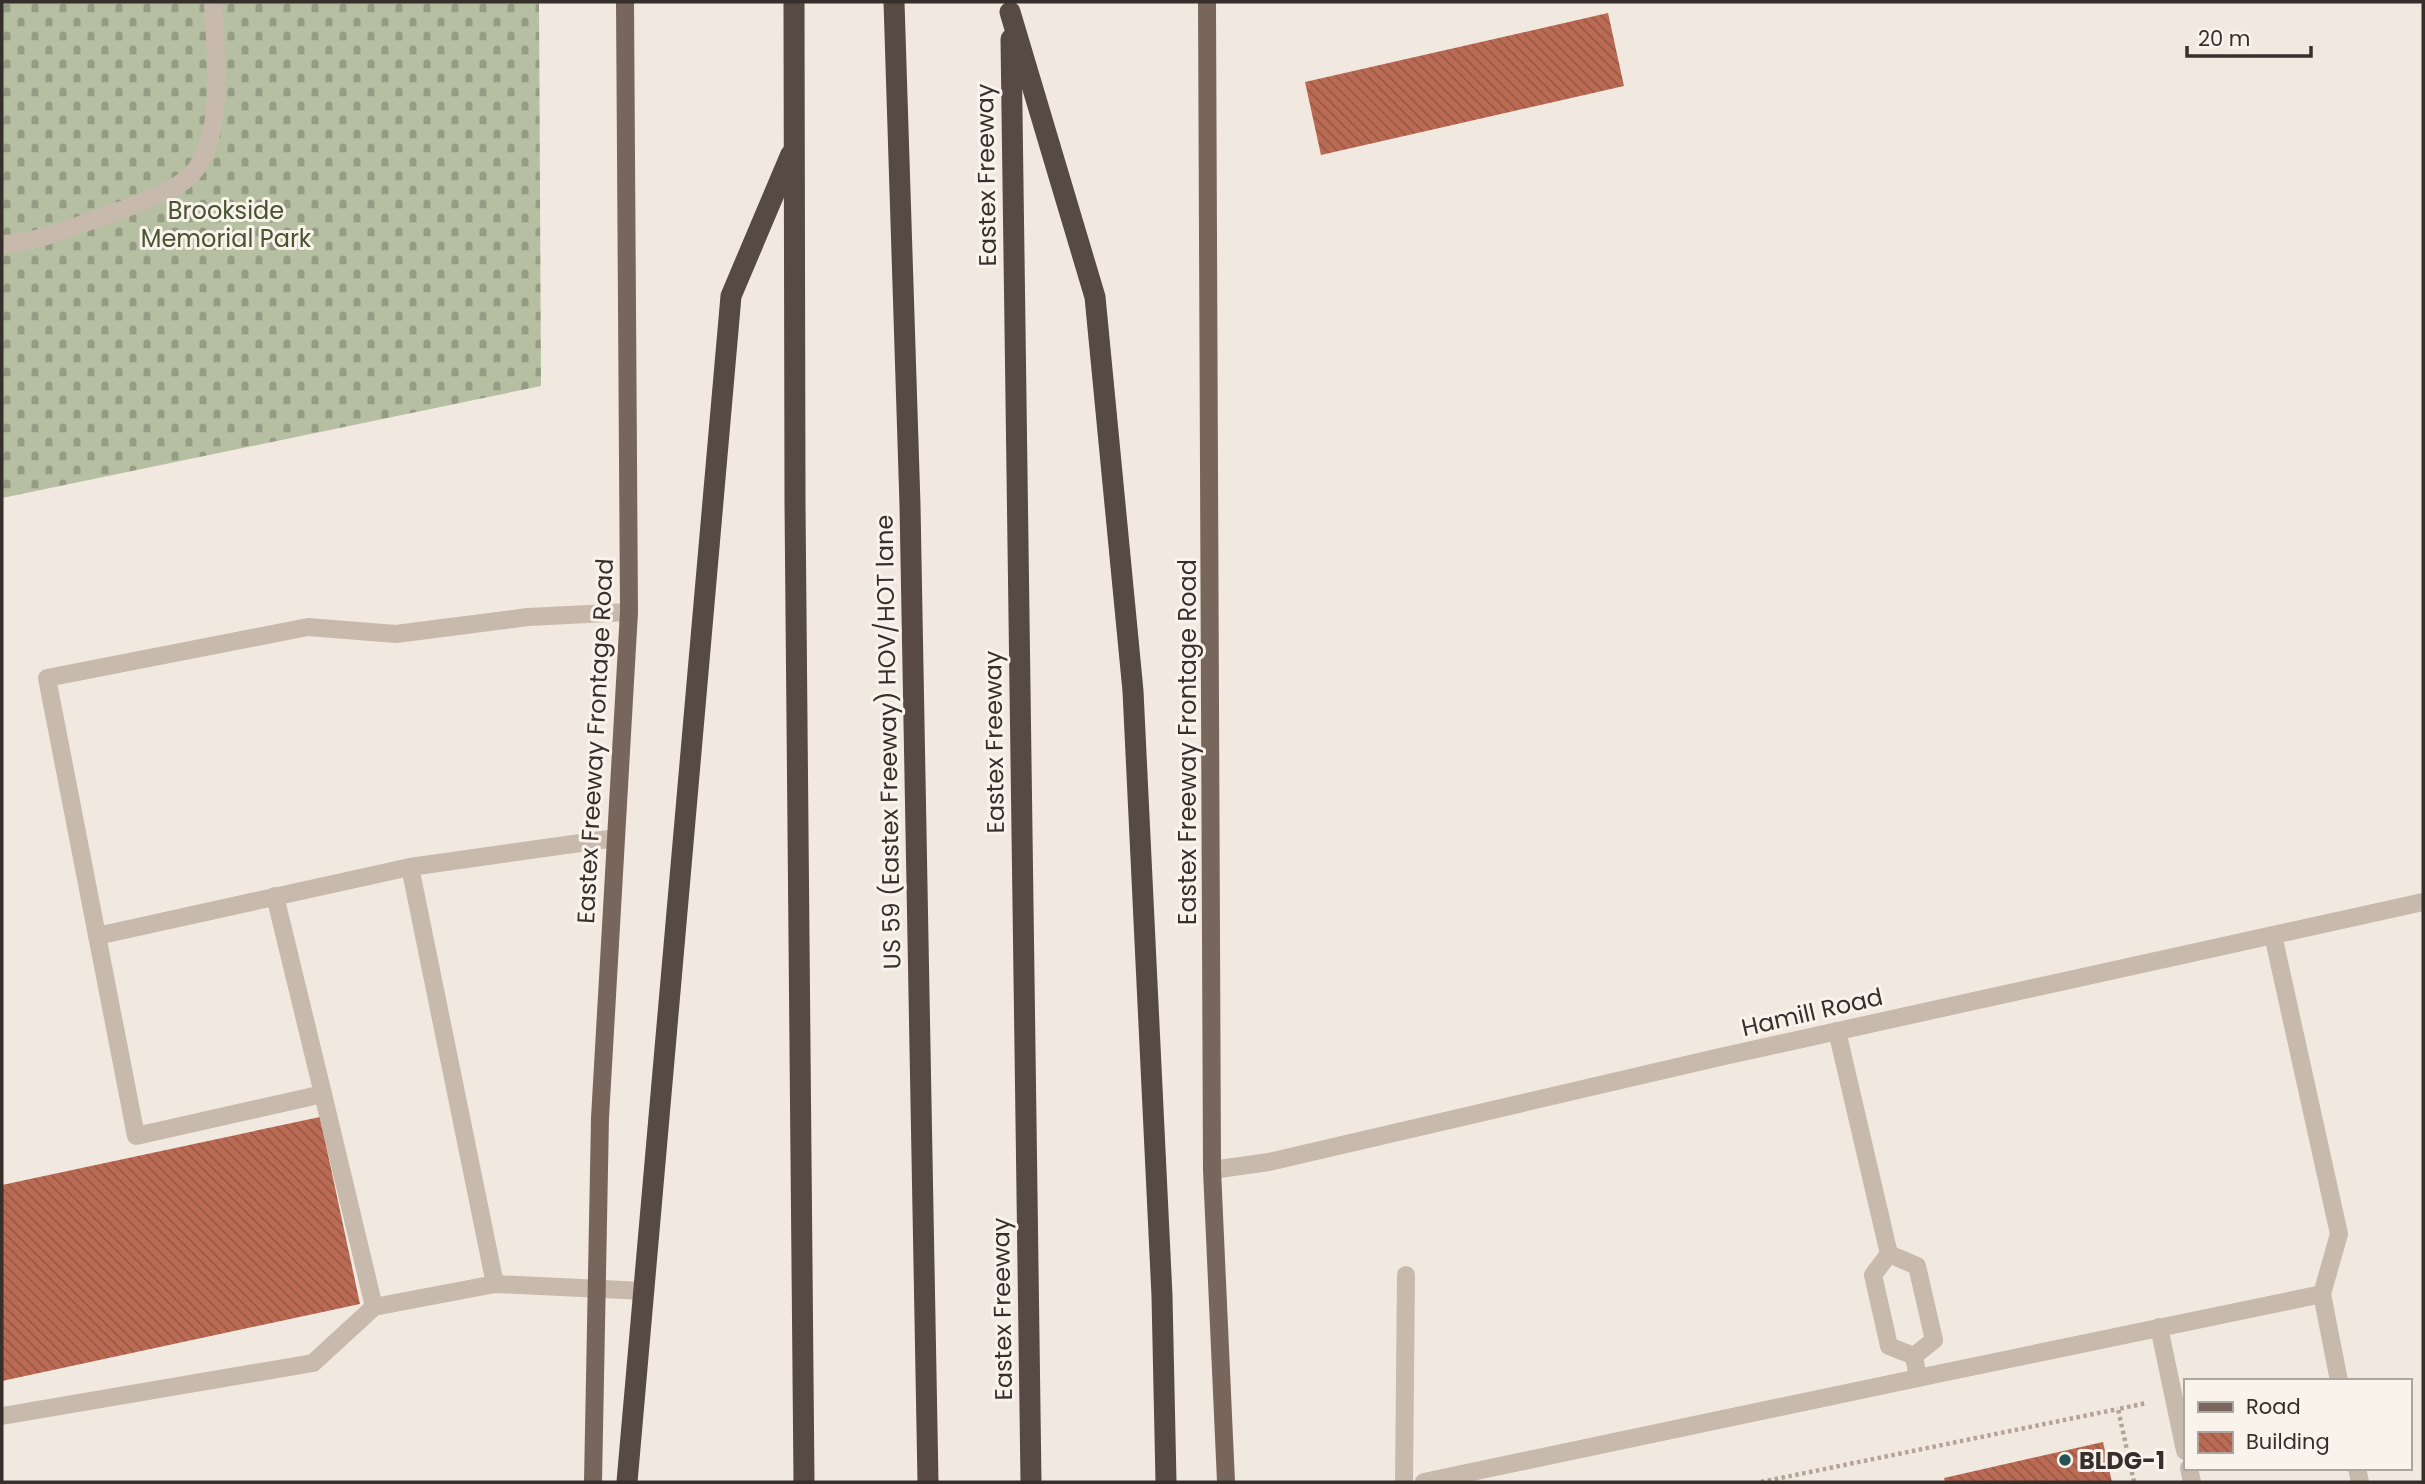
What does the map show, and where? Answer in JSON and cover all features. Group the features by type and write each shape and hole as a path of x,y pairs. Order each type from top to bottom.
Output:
{"highway":[{"path":"794,2 794,503 804,1482"},
{"name":"US 59 (Eastex Freeway) HOV/HOT lane","path":"894,2 911,519 928,1482"},
{"path":"1010,7 1095,297 1133,691 1162,1296 1166,1482"},
{"name":"Eastex Freeway","path":"1010,7 1031,1482"},
{"path":"627,1482 732,296 794,146"}],"main road":[{"name":"Eastex Freeway Frontage Road","path":"593,1482 600,1118 629,611 625,2"},
{"name":"Eastex Freeway Frontage Road","path":"1207,2 1212,1170 1226,1482"}],"street":[{"path":"2,244 17,244 126,208 168,190 191,175 208,148 216,101 213,2"},
{"path":"323,1094 136,1136 47,678 308,627 396,634 528,617 629,611"},
{"path":"97,936 410,867 616,838"},
{"path":"410,867 495,1284"},
{"path":"275,896 373,1307"},
{"name":"Hamill Road","path":"1212,1170 1269,1163 1837,1031 2423,902"},
{"path":"2273,935 2339,1234 2322,1294 2339,1379"},
{"path":"1837,1031 1889,1254"},
{"path":"1889,1254 1917,1266 1934,1340 1914,1356"},
{"path":"1889,1254 1873,1275 1889,1346 1914,1356"},
{"path":"1404,1482 1406,1275"},
{"path":"2,1416 313,1363 373,1307 495,1284 644,1291"},
{"path":"1424,1482 2322,1294"},
{"path":"2159,1327 2184,1446"},
{"path":"1914,1356 1918,1378"}],"path":[{"path":"1761,1482 2174,1397"},
{"path":"2118,1409 2134,1482"}],"green space":[{"name":"Brookside Memorial Park","path":"2,2 539,2 541,386 2,498"}],"building":[{"path":"1608,13 1624,86 1321,155 1305,82"},
{"path":"320,1117 360,1304 2,1381 2,1185"},
{"name":"BLDG-1","path":"2103,1442 2112,1482 1945,1482 1944,1478"}],"place":[{"name":"BLDG-1","path":"2065,1460"}]}
